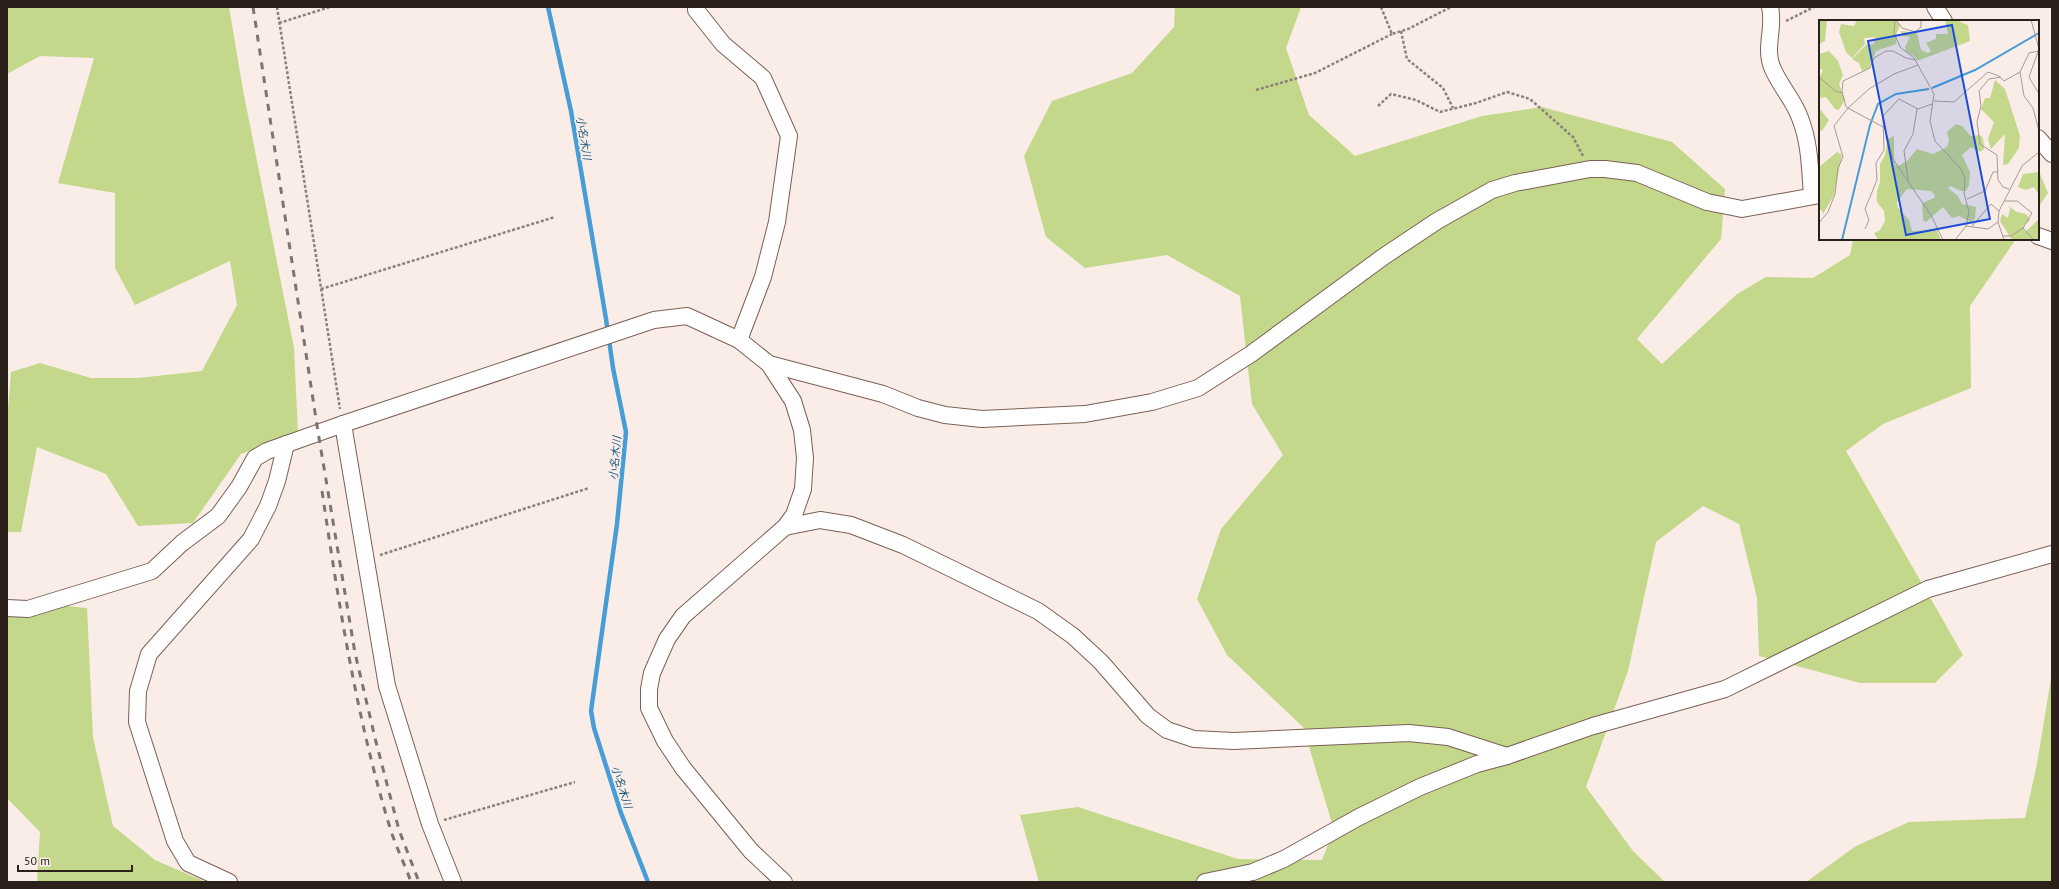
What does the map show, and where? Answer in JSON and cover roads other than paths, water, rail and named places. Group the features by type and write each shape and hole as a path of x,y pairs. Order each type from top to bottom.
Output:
{"street":[{"path":"696,7 696,10 723,44 763,78 789,136 778,222 763,277 739,340"},
{"path":"769,364 883,394 918,408 945,415 982,419 1075,415 1152,402 1198,388 1251,354 1389,253 1437,221 1492,190 1538,178 1590,169 1637,173 1707,202 1742,209 1816,196 1808,149 1800,117 1772,66 1769,45 1772,28 1770,7"},
{"path":"1935,7 1943,20"},
{"path":"2039,139 2052,154"},
{"path":"2039,236 2052,241"},
{"path":"7,608 28,609 152,571 182,543 218,516 239,487 255,458 286,444 654,320 687,316 739,340 769,364 793,401 802,430 805,458 803,489 794,515 785,527 683,616 667,639 652,673 649,689 649,708 665,741 683,768 751,851 784,882"},
{"path":"343,424 387,686 430,824 453,882"},
{"path":"229,882 188,863 175,841 137,722 138,691 149,654 251,538 268,506 277,480 286,444"},
{"path":"785,527 820,520 851,524 903,545 1038,611 1073,636 1101,662 1148,716 1167,730 1194,739 1234,741 1408,733 1448,737 1507,756"},
{"path":"1205,882 1253,872 1284,859 1359,817 1420,787 1477,764 1507,756 1592,726 1725,689 1928,589 2052,554"}],"waterway":[{"name":"小名木川","path":"548,7 571,111 613,368 626,432 617,524 591,711 594,728 621,813 648,882"}],"railway":[{"path":"253,7 318,432 355,653 399,830 419,882"},
{"path":"322,491 342,620 368,748 391,831 411,882"}]}
